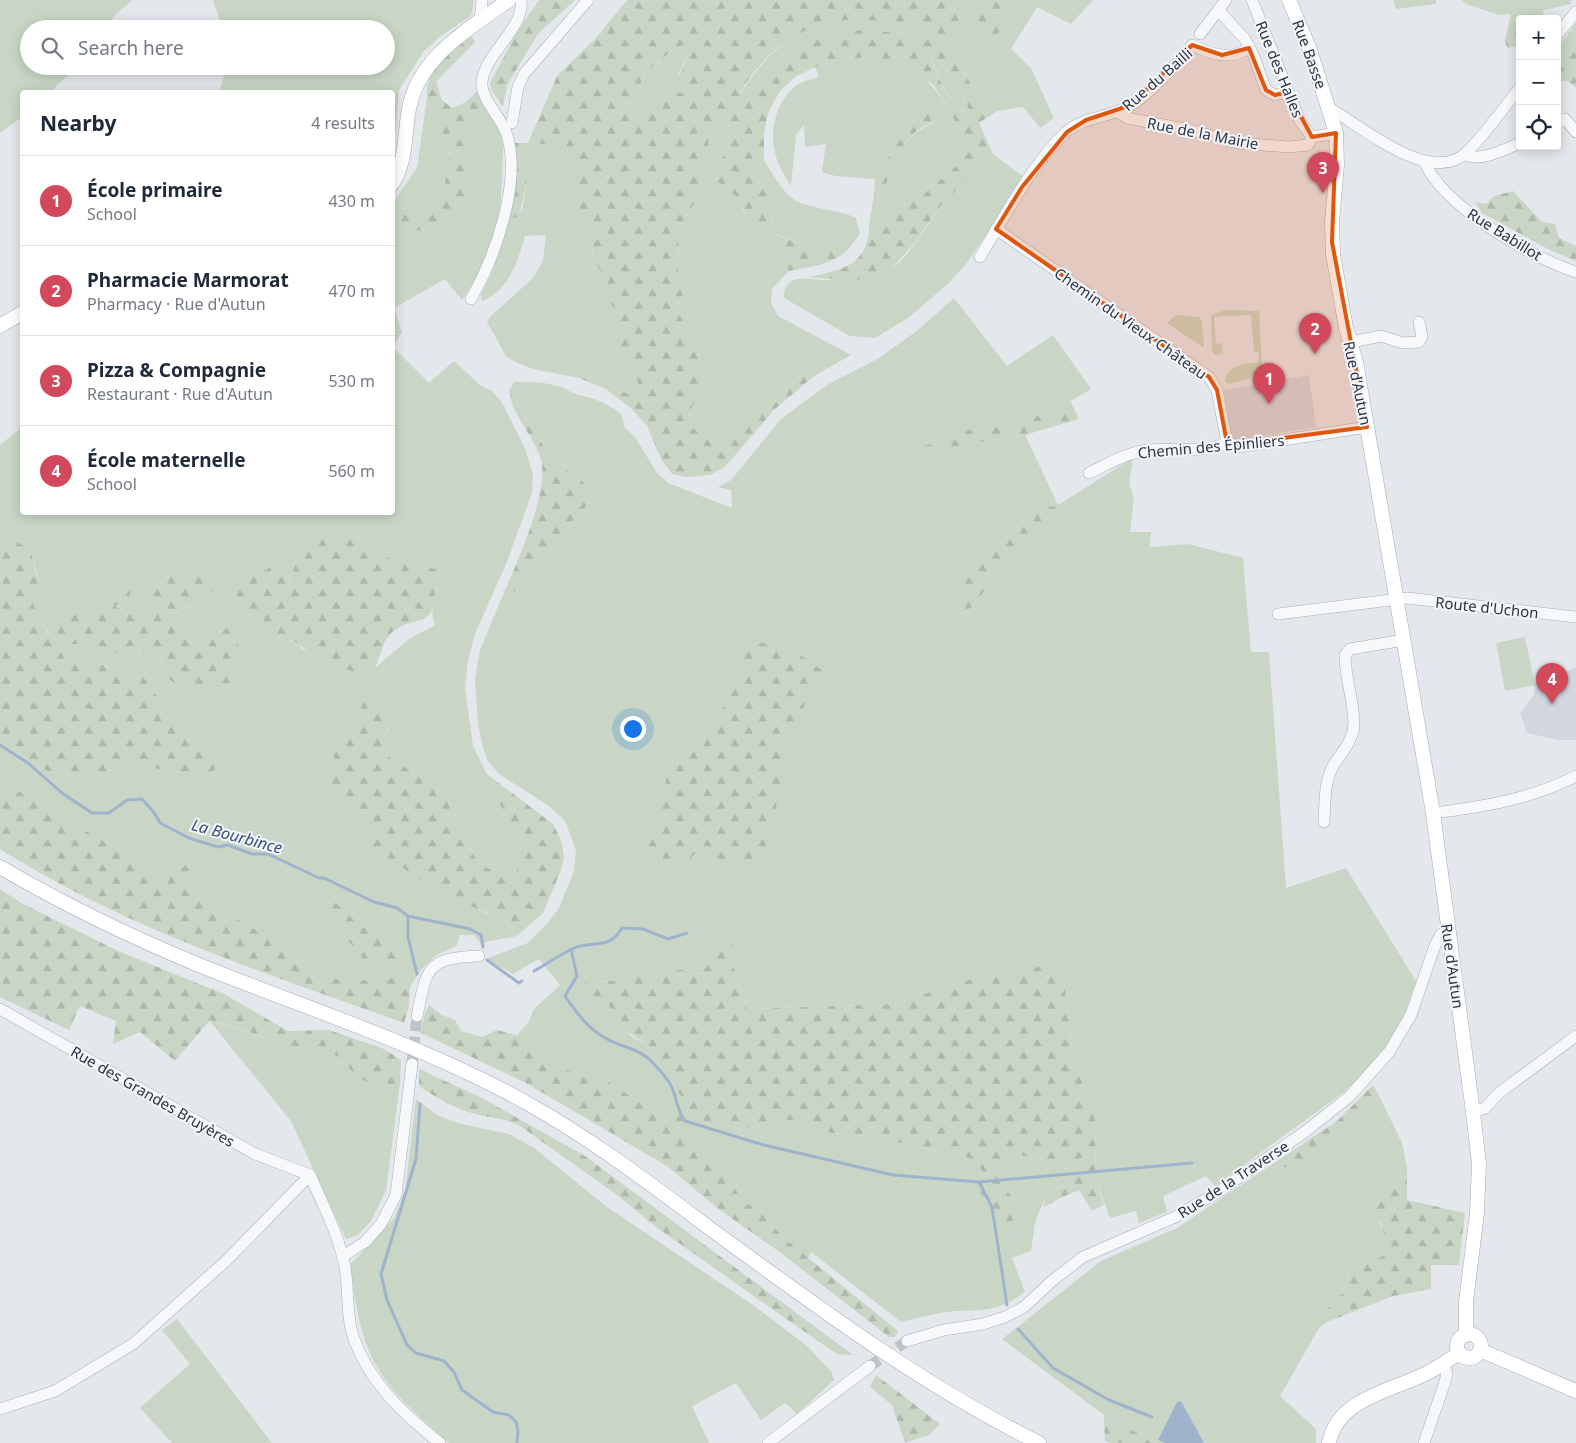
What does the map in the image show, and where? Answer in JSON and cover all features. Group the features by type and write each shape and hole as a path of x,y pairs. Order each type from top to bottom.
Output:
{"main road":[{"path":"395,177 403,158 409,110 414,90 421,75 444,50 509,0"},
{"name":"Rue Basse","path":"1289,0 1310,50 1336,133"},
{"name":"Rue d'Autun","path":"1336,133 1337,165 1332,222 1333,254 1346,328 1351,342 1367,427 1433,813 1479,1164 1477,1213 1466,1302 1466,1335"},
{"path":"0,326 20,314"},
{"path":"0,867 139,939 199,965 377,1034 456,1068 525,1102 581,1136 642,1178 852,1332 923,1379 991,1419 1039,1443"},
{"path":"1459,1353 1458,1342 1466,1335 1474,1335 1479,1340 1480,1350"},
{"path":"1459,1353 1465,1357 1472,1358 1480,1350"},
{"path":"1480,1350 1576,1391"},
{"path":"1329,1443 1340,1419 1354,1406 1370,1396 1422,1375 1459,1353"}],"street":[{"path":"480,21 482,0"},
{"path":"470,299 489,267 497,245 504,215 510,164 506,131 483,90 482,78 489,62 519,16 521,0"},
{"path":"512,123 518,87 524,74 588,0"},
{"path":"1200,34 1226,0"},
{"name":"Rue des Halles","path":"1252,0 1300,120 1312,137"},
{"path":"1218,10 1245,39 1266,90 1275,95 1288,92"},
{"path":"1561,31 1576,12"},
{"name":"Rue du Bailli","path":"980,256 1022,187 1067,132 1086,120 1118,112 1142,95 1190,50 1192,45 1210,54 1222,56 1245,51 1249,48"},
{"path":"1329,108 1408,156 1424,162 1451,161 1465,154 1516,93"},
{"name":"Rue de la Mairie","path":"1118,112 1127,118 1190,130 1238,143 1289,147 1308,145 1312,137"},
{"path":"1561,120 1565,119 1576,132"},
{"path":"1312,137 1336,133"},
{"path":"1465,154 1473,157 1489,154 1516,144"},
{"name":"Rue Babillot","path":"1424,162 1435,182 1472,215 1495,231 1543,258 1576,272"},
{"name":"Chemin du Vieux Château","path":"996,229 1209,377 1217,390 1228,442"},
{"path":"1351,342 1381,336 1403,343 1419,342 1422,337 1419,322"},
{"name":"Chemin des Épinliers","path":"1089,473 1138,452 1212,448 1228,442 1239,446 1367,427"},
{"name":"Route d'Uchon","path":"1397,600 1407,598 1576,617"},
{"path":"1278,614 1397,600"},
{"path":"1324,822 1328,779 1332,768 1347,749 1354,725 1345,672 1345,655 1350,649 1404,640"},
{"path":"1433,813 1517,800 1551,788 1576,776"},
{"name":"Rue de la Traverse","path":"907,1342 944,1330 982,1324 1005,1317 1024,1307 1082,1257 1176,1217 1218,1192 1306,1131 1350,1096 1389,1052 1411,1015 1434,948 1441,934 1448,931"},
{"path":"417,1016 426,976 431,969 451,957 479,956"},
{"name":"Rue des Grandes Bruyères","path":"0,1009 255,1154 310,1175"},
{"path":"1473,1112 1485,1108 1499,1094 1576,1036"},
{"path":"342,1257 365,1242 381,1224 396,1195 412,1064"},
{"path":"0,1409 55,1391 133,1344 226,1261 310,1175 338,1242 354,1338 373,1376 395,1404 440,1443"},
{"path":"1424,1443 1445,1382 1446,1373 1443,1364"},
{"path":"768,1443 870,1366"}],"highlighted area":[{"path":"1192,45 1222,55 1249,48 1266,90 1275,95 1288,92 1312,137 1336,133 1332,242 1367,427 1231,445 1226,438 1217,390 1209,377 996,229 1022,187 1067,132 1086,120 1131,105"}],"shaded area":[{"path":"1309,375 1316,427 1238,440 1231,435 1224,390"},
{"path":"1576,667 1576,740 1559,740 1527,733 1520,713 1534,695 1535,685"}],"green space":[{"path":"0,0 132,0 111,20 20,20 20,75 68,75 52,90 20,90 20,118 0,133"},
{"path":"213,0 474,0 471,16 442,35 424,51 399,90 395,139 395,90 220,90 224,75 395,75 395,20 220,20"},
{"path":"539,0 575,0 538,34 507,85 503,106 492,91 490,83 518,30"},
{"path":"627,0 964,0 958,23 938,40 964,70 986,118 979,123 993,154 942,204 913,245 892,268 854,281 807,277 841,269 858,258 864,250 868,239 869,226 891,222 905,204 926,192 960,163 973,143 960,129 933,84 905,64 868,57 839,60 815,67 795,77 779,92 768,113 764,133 764,160 758,164 757,181 769,187 774,198 771,211 772,233 759,228 750,220 743,210 738,197 723,189 713,173 723,156 730,135 730,127 724,109 714,116 697,199 679,228 678,273 683,296 675,309 695,342 703,371 701,387 692,406 691,427 707,438 723,437 800,377 814,376 775,409 725,467 710,475 686,477 672,474 661,459 647,426 632,409 606,389 579,378 593,377 638,399 638,381 623,362 614,327 619,311 612,306 607,297 608,283 593,259 591,222 582,212 579,205 575,167 567,162 567,141 560,148 555,145 528,143 557,76 596,38","holes":["854,19 924,25 925,36 913,37 898,33 862,30 828,36 795,49 753,89 739,94 761,64 787,41 817,26","690,42 689,52 677,84 683,92 657,99 636,117 628,110 629,99 635,93 645,74 662,58","931,58 944,66 953,78 968,106 966,112 953,101 940,81"]},
{"path":"964,0 981,0 975,19 997,37 1011,0 1093,0 1071,24 1037,7 1011,49 1031,68 1054,118 1040,128 1023,107 998,111 986,118 964,70 937,40 958,23"},
{"path":"981,0 1011,0 997,38 984,35 975,19"},
{"path":"1393,0 1436,0 1436,4 1396,9"},
{"path":"1462,0 1570,0 1571,4 1536,12 1499,15 1466,4"},
{"path":"1543,11 1543,15 1516,15 1516,47 1507,48 1505,40 1511,14"},
{"path":"854,19 924,25 925,36 913,37 898,33 775,70 753,89 739,95 762,65 786,42 816,26"},
{"path":"1576,23 1576,51 1561,51 1561,43"},
{"path":"471,36 475,42 436,82 442,100 452,108 466,102 478,90 489,110 473,124 462,126 459,137 467,152 465,184 468,195 454,212 439,225 422,231 412,229 400,224 403,215 421,213 443,196 450,152 427,98 427,88 434,70 440,62"},
{"path":"690,42 691,49 679,73 683,92 657,99 636,117 628,110 629,99 635,93 645,74 662,58"},
{"path":"1561,51 1576,51 1576,88 1568,81 1561,82"},
{"path":"868,57 898,62 918,72 936,91 957,122 974,142 960,163 926,192 905,204 891,222 869,226 874,195 885,189 892,167 901,149 914,135 934,122 927,98 875,179 835,176 822,172 826,144 805,147 804,125 796,135 791,185 776,157 773,137 776,116 783,100 797,85 819,77 815,67 839,60"},
{"path":"931,57 938,61 953,78 968,106 966,112 948,94"},
{"path":"927,97 940,112 932,122 910,137 900,150 885,189 874,195 875,179"},
{"path":"427,98 450,152 443,196 421,213 403,215 400,224 468,195 465,184 467,152 459,137 462,126 473,124 489,110 501,133 503,143 500,208 492,246 462,300 445,279 395,307 395,200 417,168"},
{"path":"724,108 730,127 729,142 713,173 723,189 738,196 744,213 772,232 771,211 774,198 769,187 757,181 758,164 764,160 778,182 795,200 856,218 860,234 851,246 830,247 802,244 773,233 777,251 789,271 772,289 771,303 778,316 851,355 814,376 800,377 723,437 707,438 691,427 690,418 692,406 699,393 702,380 703,371 699,352 675,309 683,296 678,273 679,228 697,199 714,116"},
{"path":"567,141 567,162 575,167 577,196 591,222 593,259 608,283 607,297 619,311 623,362 638,381 638,399 593,377 579,378 533,369 516,362 506,356 487,322 491,316 533,278 543,261 546,235 525,236 511,274 499,291 482,301 481,294 493,270 509,218 522,211 527,182 523,160 528,143 555,145"},
{"path":"512,143 528,143 523,160 527,182 519,217 509,218"},
{"path":"993,154 1025,178 966,264 948,284 908,318 875,338 850,336 784,298 785,289 789,283 802,278 832,280 892,268 912,248 948,198"},
{"path":"1513,191 1542,222 1555,224 1559,238 1576,246 1576,261 1550,250 1482,213 1475,202 1486,204 1494,196"},
{"path":"772,233 811,246 851,246 831,261 789,271 777,251"},
{"path":"954,298 1007,366 1053,335 1091,389 1050,413 983,430 970,429 956,437 918,448 919,455 969,444 1025,435 1058,505 1133,458 1129,484 1134,497 1130,532 1151,532 1150,547 1188,544 1243,558 1251,652 1269,652 1286,888 1346,868 1416,981 1405,1012 1387,1048 1344,1092 1215,1186 1206,1176 1163,1196 1167,1212 1139,1223 1136,1211 1110,1218 1095,1178 1096,1124 1072,1049 1064,980 1024,969 964,981 894,1004 747,1009 733,966 733,946 726,937 706,968 647,972 611,981 587,983 603,998 631,1036 648,1046 682,1098 676,1104 676,1122 696,1118 713,1125 744,1130 777,1120 794,1120 830,1133 869,1136 970,1158 982,1170 980,1193 992,1207 1003,1231 1015,1201 1000,1181 1006,1152 1062,1164 1088,1156 1087,1171 1073,1175 1067,1186 1058,1187 1046,1195 1035,1223 1031,1251 1012,1258 1025,1292 1003,1305 993,1308 952,1311 901,1322 811,1252 808,1258 784,1238 756,1207 731,1199 732,1194 741,1194 734,1178 676,1123 655,1112 598,1075 585,1076 551,1063 536,1044 517,1035 529,1022 533,1010 560,985 539,959 513,974 486,959 528,943 548,923 559,908 574,871 576,850 565,821 549,806 499,774 488,761 478,725 475,678 480,650 500,602 505,602 535,569 563,544 560,536 589,503 568,470 549,455 509,390 514,382 538,382 555,385 611,407 621,414 625,428 635,437 657,473 668,483 732,508 731,490 718,487 731,480 781,419 827,385 879,358 918,330","holes":["1058,505 1057,522 1018,549 965,615 955,609"]},
{"path":"1224,310 1259,311 1262,365 1250,378 1230,384 1225,382 1229,372 1237,366 1259,362 1258,352 1254,352 1251,315 1214,317 1216,344 1222,343 1223,354 1215,355 1212,352 1211,316"},
{"path":"395,311 402,332 395,344"},
{"path":"1176,315 1199,317 1202,322 1204,348 1167,323"},
{"path":"395,349 429,383 454,361 480,385 493,392 501,401 524,446 533,474 532,493 506,564 475,634 468,661 465,688 473,746 519,841 516,885 478,863 461,833 450,802 431,784 383,753 382,740 392,722 363,703 353,732 342,739 347,811 483,912 505,920 517,936 480,943 474,935 460,935 456,946 435,956 420,971 396,978 353,981 337,979 303,969 264,934 181,886 189,871 188,862 181,869 161,875 20,792 0,788 0,743 49,772 94,777 125,764 208,776 207,751 188,740 127,673 86,659 67,662 55,644 76,644 131,657 154,650 164,672 170,680 182,687 193,690 207,684 234,683 222,630 207,640 192,643 176,628 174,614 190,605 149,614 129,614 115,605 131,591 89,622 50,635 32,604 39,585 33,556 5,538 0,539 0,445 20,429 20,515 395,515","holes":["354,534 389,558 444,572 433,605 432,611 435,625 409,639 375,668 362,674 302,649 291,638 270,637 253,621 237,599 248,570 287,582 293,569"]},
{"path":"509,390 549,455 585,484 589,503 560,536 563,544 535,569 505,602 500,602 536,510 542,474 541,459 533,441 518,417"},
{"path":"1070,400 1079,419 1025,435 969,444 919,456 917,448 956,437 970,429 983,430 1050,413"},
{"path":"1058,505 1057,522 1018,549 965,615 955,609 967,580 988,552 1026,518 1039,510"},
{"path":"354,534 389,558 444,571 435,593 431,613 424,619 406,624 393,631 385,641 375,668 362,674 324,660 307,651 291,638 270,637 253,621 237,599 237,580 248,570 260,572 279,564 288,581 300,558 311,544 328,537"},
{"path":"5,538 29,550 33,558 40,584 33,604 49,635 54,621 65,616 79,614 89,621 96,599 131,590 129,599 115,606 129,614 149,614 149,593 163,579 169,576 184,573 191,574 205,579 211,584 215,589 174,614 176,628 192,643 204,640 235,625 239,652 234,683 207,684 193,690 182,687 170,680 154,650 131,657 76,644 56,645 67,662 86,659 127,673 139,671 188,740 207,751 216,768 208,776 125,764 94,777 49,772 0,743 0,539"},
{"path":"1525,637 1535,685 1505,691 1496,643"},
{"path":"747,641 769,644 784,651 793,650 822,670 783,749 783,766 768,853 745,865 715,862 713,852 698,850 690,859 676,862 646,857 635,846 649,840 661,805 668,770 705,738 742,675 744,663 736,648"},
{"path":"363,702 376,704 397,719 387,729 383,743 383,753 431,784 450,802 461,833 478,863 516,884 519,841 484,772 553,824 561,840 564,857 561,870 543,913 517,936 505,920 443,895 369,845 371,831 347,811 335,793 330,776 334,755 342,739 353,732"},
{"path":"0,788 20,792 161,875 181,869 189,861 189,871 181,886 264,934 303,969 337,979 353,981 396,978 420,971 410,987 409,1006 404,1023 198,947 97,903 48,877 0,849"},
{"path":"0,889 21,903 118,951 224,994 288,1031 329,1030 384,1049 401,1060 400,1083 378,1088 357,1077 339,1057 320,1049 302,1049 210,1020 175,1061 140,1032 113,1044 116,1021 80,1006 69,1030 0,997"},
{"path":"323,895 337,904 360,926 385,940 405,960 399,968 362,958 331,918"},
{"path":"726,936 733,946 733,966 747,1009 894,1004 964,981 1050,964 1064,980 1072,1049 1096,1124 1095,1178 1104,1205 1092,1211 1080,1191 1071,1193 1043,1207 1046,1195 1059,1187 1067,1186 1073,1175 1087,1170 1088,1156 1062,1164 1006,1152 1000,1181 1015,1201 1020,1217 1009,1222 1003,1231 992,1207 980,1193 982,1170 970,1158 869,1136 830,1133 794,1120 777,1120 744,1130 713,1125 696,1118 676,1123 734,1178 741,1194 732,1194 731,1199 756,1207 784,1238 898,1331 895,1337 889,1337 781,1253 717,1208 667,1166 524,1082 421,1033 424,1016 429,1005 442,1015 455,1020 461,1031 482,1037 497,1030 523,1037 536,1044 551,1063 585,1076 598,1075 655,1112 676,1122 674,1109 682,1098 648,1046 612,1020 611,1009 603,998 593,1000 582,987 586,983 611,981 647,972 706,968"},
{"path":"209,1020 302,1049 320,1049 339,1057 357,1077 378,1088 400,1083 386,1191 371,1221 358,1235 346,1239 291,1121"},
{"path":"419,1069 482,1098 585,1156 853,1355 837,1354 656,1227 617,1195 520,1126 508,1121 460,1109 419,1086"},
{"path":"1373,1085 1379,1096 1362,1118 1301,1167 1268,1167 1337,1121"},
{"path":"1379,1096 1402,1143 1407,1166 1399,1171 1379,1221 1389,1247 1383,1256 1349,1273 1343,1293 1327,1309 1327,1322 1319,1328 1280,1396 1316,1429 1316,1443 1156,1443 1104,1415 1002,1339 1101,1261 1177,1228 1268,1167 1301,1167 1362,1118"},
{"path":"416,1099 437,1115 461,1124 509,1134 534,1148 607,1207 753,1305 807,1346 831,1371 834,1380 797,1414 785,1403 761,1420 736,1383 692,1406 709,1443 449,1443 403,1401 387,1382 373,1360 359,1320 350,1265 394,1218 405,1191"},
{"path":"1407,1166 1407,1200 1465,1213 1459,1265 1431,1265 1431,1289 1393,1296 1327,1322 1327,1309 1343,1293 1349,1273 1383,1256 1388,1247 1376,1208 1399,1171"},
{"path":"177,1319 272,1443 172,1443 140,1408 190,1364 162,1330"},
{"path":"876,1375 940,1424 929,1435 905,1443 892,1405 870,1387"},
{"path":"1104,1415 1156,1443 1110,1443 1105,1441"}],"water":[{"path":"1181,1401 1204,1443 1165,1443 1158,1440 1177,1402"}],"waterway":[{"name":"La Bourbince","path":"0,745 28,763 62,793 92,813 109,813 127,800 142,799 160,823 189,838 218,847 228,845 252,854 268,854 374,902 397,908 408,916 470,929 481,935 483,947"},
{"path":"408,916 408,937 417,974"},
{"path":"534,971 579,946 605,943 617,935 622,928 643,929 668,939 687,933"},
{"path":"571,949 577,976 565,996 576,1012 594,1031 609,1040 642,1054 651,1061 669,1082 685,1121 764,1145 893,1175 979,1182 1192,1163"},
{"path":"487,960 519,983 522,981"},
{"path":"420,1104 416,1159 381,1274 387,1300 407,1345 416,1353 444,1361 454,1372 462,1390 493,1412 509,1415 516,1422 518,1431 517,1443"},
{"path":"979,1182 992,1207 1007,1305"},
{"path":"1018,1329 1053,1368 1109,1400 1152,1417"}],"tunnel":[{"path":"412,1064 417,1016"},
{"path":"870,1366 907,1341"}],"place":[{"name":"Pizza & Compagnie","path":"1323,193"},
{"name":"Pharmacie Marmorat","path":"1315,354"},
{"name":"École primaire","path":"1269,404"},
{"name":"École maternelle","path":"1552,704"}]}
